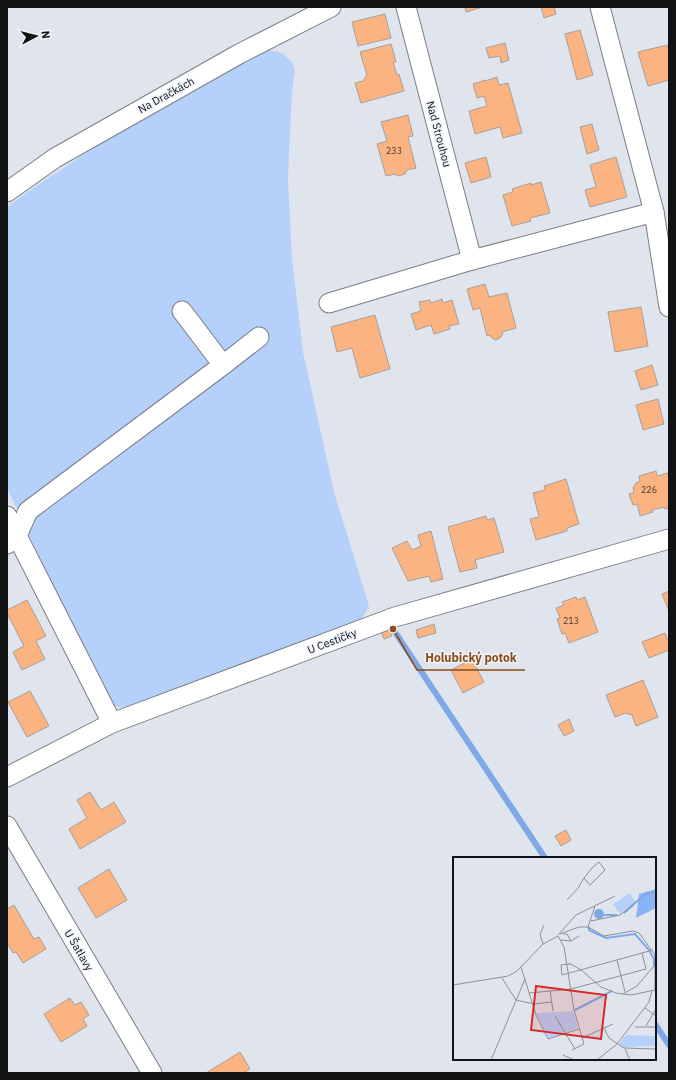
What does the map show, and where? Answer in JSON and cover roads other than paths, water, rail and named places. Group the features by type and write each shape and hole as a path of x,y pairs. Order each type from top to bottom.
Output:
{"street":[{"name":"Na Dračkách","path":"7,192 62,154 239,54 331,7"},
{"name":"Nad Strouhou","path":"406,7 472,260"},
{"path":"600,7 654,212 669,307"},
{"path":"329,303 472,260 654,212"},
{"path":"182,311 223,366"},
{"path":"12,540 28,511 223,366 259,337"},
{"path":"7,516 12,540 112,723"},
{"name":"U Cestičky","path":"7,777 112,723 395,617 669,539"},
{"name":"U Šatlavy","path":"7,826 152,1073"}],"waterway":[{"path":"393,629 544,857"},
{"path":"656,1026 669,1045"}],"place":[{"name":"Holubický potok","path":"393,629"}]}
